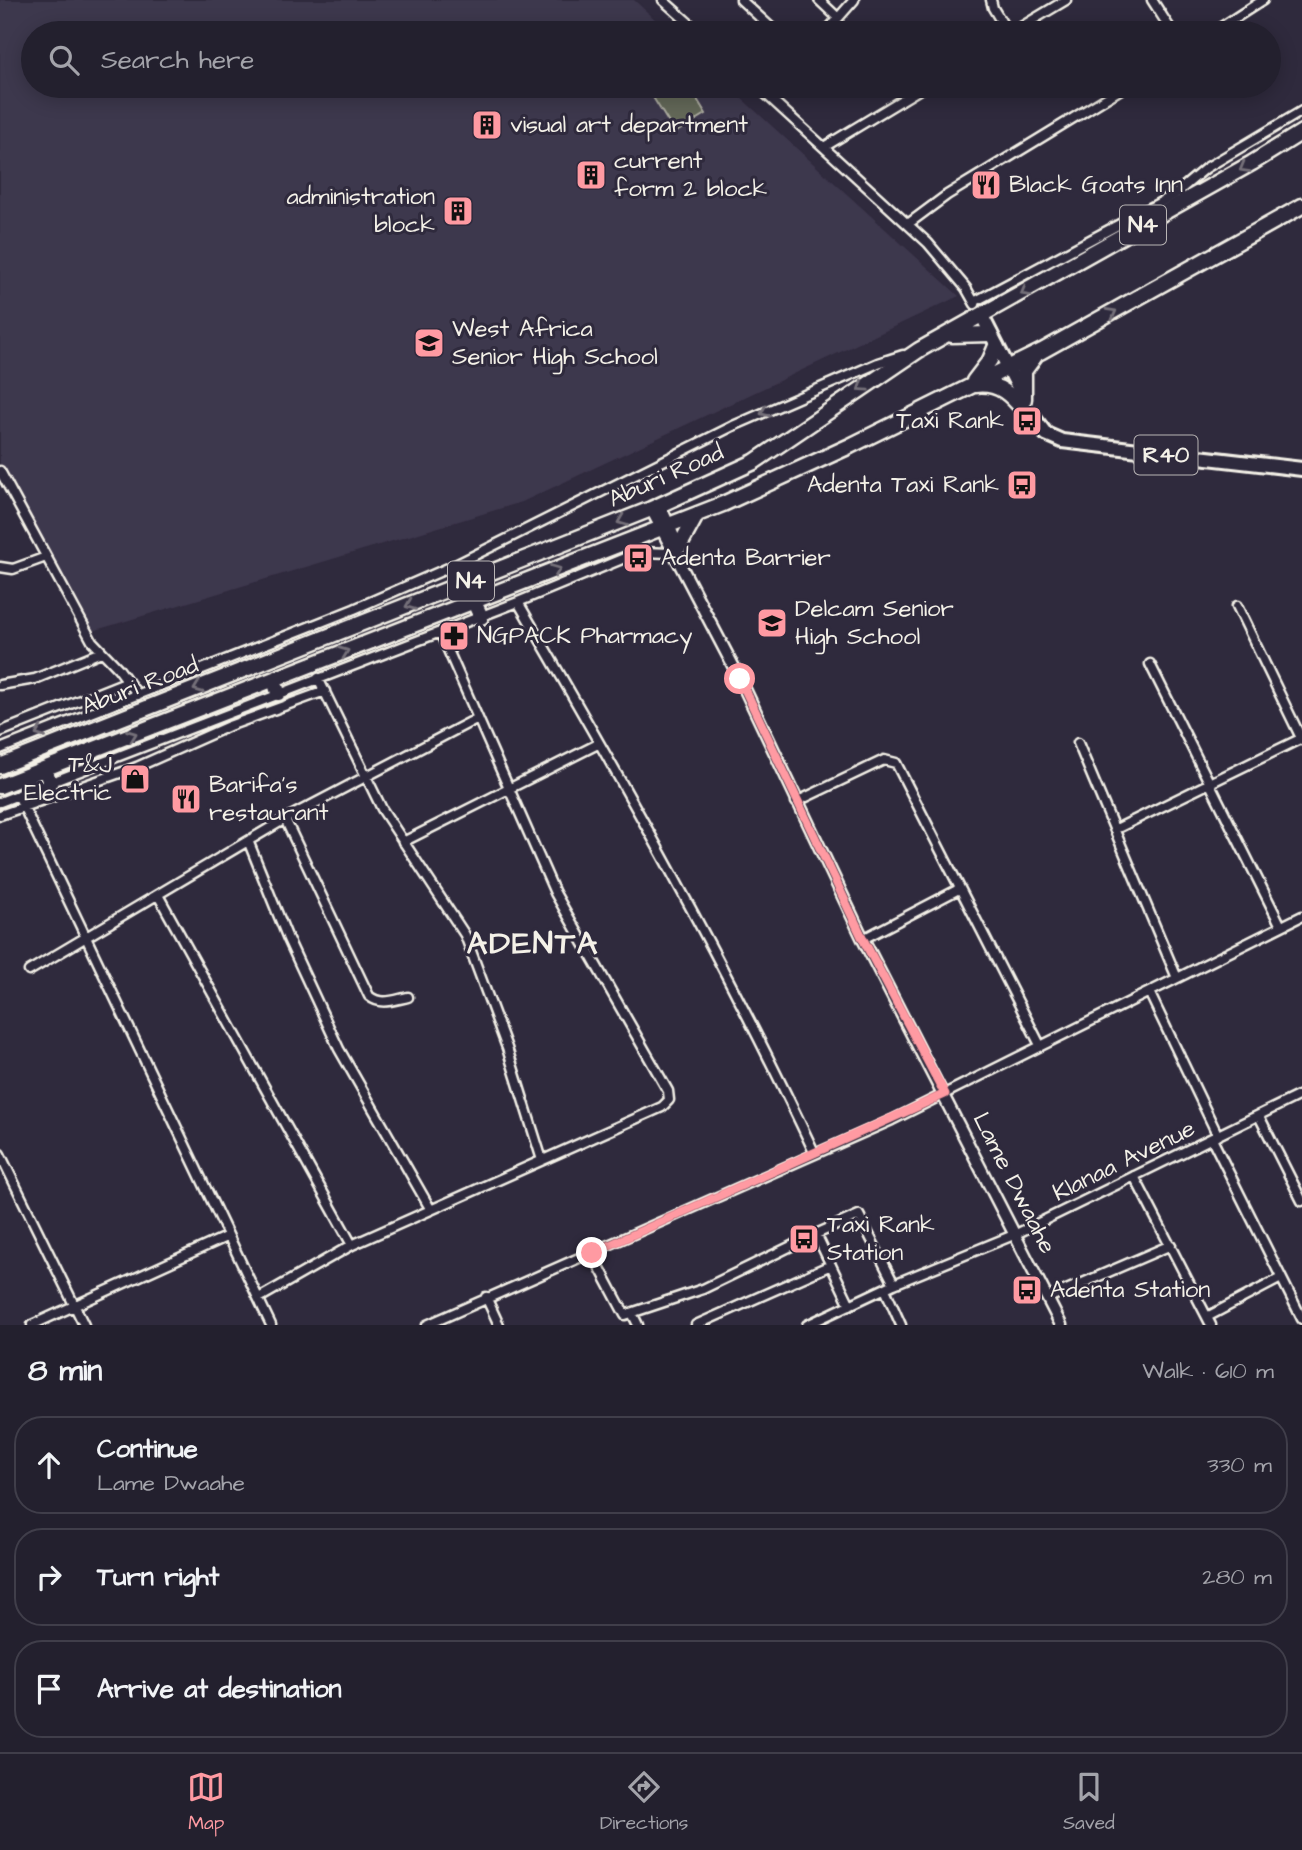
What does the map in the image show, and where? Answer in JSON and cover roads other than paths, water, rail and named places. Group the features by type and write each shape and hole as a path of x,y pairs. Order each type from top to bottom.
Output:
{"highway":[{"name":"Aburi Road","path":"0,766 160,695 655,507 776,449 919,350 1302,132"},
{"name":"N4","path":"0,786 48,776 276,686 474,602 697,514 850,446 1042,351 1302,206"},
{"path":"944,336 993,340 990,360 971,385"},
{"path":"1024,400 1024,370 1042,351"},
{"path":"971,385 995,385 1003,389 1037,425"},
{"path":"676,550 697,514"},
{"path":"474,602 481,617"}],"main road":[{"path":"982,316 1037,425"},
{"name":"R40","path":"1037,425 1059,441 1095,447 1302,469"}],"street":[{"path":"663,0 687,21"},
{"path":"741,0 764,21"},
{"path":"819,0 838,18"},
{"path":"835,21 854,0"},
{"path":"991,0 1001,21"},
{"path":"1030,21 1066,0"},
{"path":"1152,0 1165,21"},
{"path":"1231,21 1263,0"},
{"path":"770,98 928,243 982,316"},
{"path":"824,147 905,98"},
{"path":"908,224 947,195 1106,98"},
{"path":"974,302 1048,266 1174,195 1206,169 1302,111"},
{"path":"0,749 138,695 160,695 456,565 733,426 877,363 919,350"},
{"path":"0,471 101,652 138,695"},
{"name":"Lame Dwaahe","path":"655,507 863,939 945,1094 1061,1325"},
{"path":"276,686 318,678 481,617 639,552 676,550"},
{"path":"0,567 13,569 46,557"},
{"path":"518,602 681,887 756,1030 814,1152"},
{"path":"1116,829 1302,739 1237,606"},
{"path":"259,1298 352,1245 662,1107 669,1097 555,893 440,632"},
{"path":"0,685 35,679 101,652"},
{"path":"1150,664 1281,926"},
{"path":"318,678 366,776 403,842 465,935 507,1048 542,1160"},
{"path":"0,732 128,681"},
{"path":"0,815 137,767 229,726 325,691"},
{"path":"29,971 249,843 285,819 478,718"},
{"path":"1079,743 1177,978"},
{"path":"403,842 598,744"},
{"path":"796,802 884,760 896,763 1040,1045"},
{"path":"0,802 18,795 48,776"},
{"path":"18,795 88,935 271,1325"},
{"path":"285,819 369,996 384,1002 408,997"},
{"path":"249,843 288,939 339,1049 431,1210"},
{"path":"863,939 959,889"},
{"path":"158,895 352,1245"},
{"path":"427,1325 945,1094 1302,916"},
{"path":"1149,992 1281,1278 1301,1313"},
{"name":"Klanaa Avenue","path":"807,1325 894,1284 1016,1234 1302,1094"},
{"path":"1259,1116 1302,1201"},
{"path":"0,1154 84,1325"},
{"path":"1134,1176 1209,1321 1281,1278"},
{"path":"592,1253 621,1313 633,1315 703,1289 853,1216 860,1216 894,1284"},
{"path":"816,1234 850,1305"},
{"path":"33,1325 228,1236"},
{"path":"1048,1298 1171,1245"},
{"path":"696,1325 831,1265"},
{"path":"885,1289 901,1325"},
{"path":"486,1297 499,1325"},
{"path":"633,1315 638,1325"}],"place":[{"name":"visual art department","path":"487,125"},
{"name":"current form 2 block","path":"591,175"},
{"name":"Black Goats Inn","path":"986,185"},
{"name":"administration block","path":"458,211"},
{"name":"West Africa Senior High School","path":"429,343"},
{"name":"Taxi Rank","path":"1027,421"},
{"name":"Adenta Taxi Rank","path":"1022,485"},
{"name":"Adenta Barrier","path":"638,558"},
{"name":"Delcam Senior High School","path":"772,623"},
{"name":"NGPACK Pharmacy","path":"454,636"},
{"name":"T&J Electric","path":"135,779"},
{"name":"Barifa's restaurant","path":"186,799"},
{"name":"Taxi Rank Station","path":"804,1239"},
{"name":"Adenta Station","path":"1027,1290"}],"district":[{"name":"ADENTA","path":"533,943"}]}
